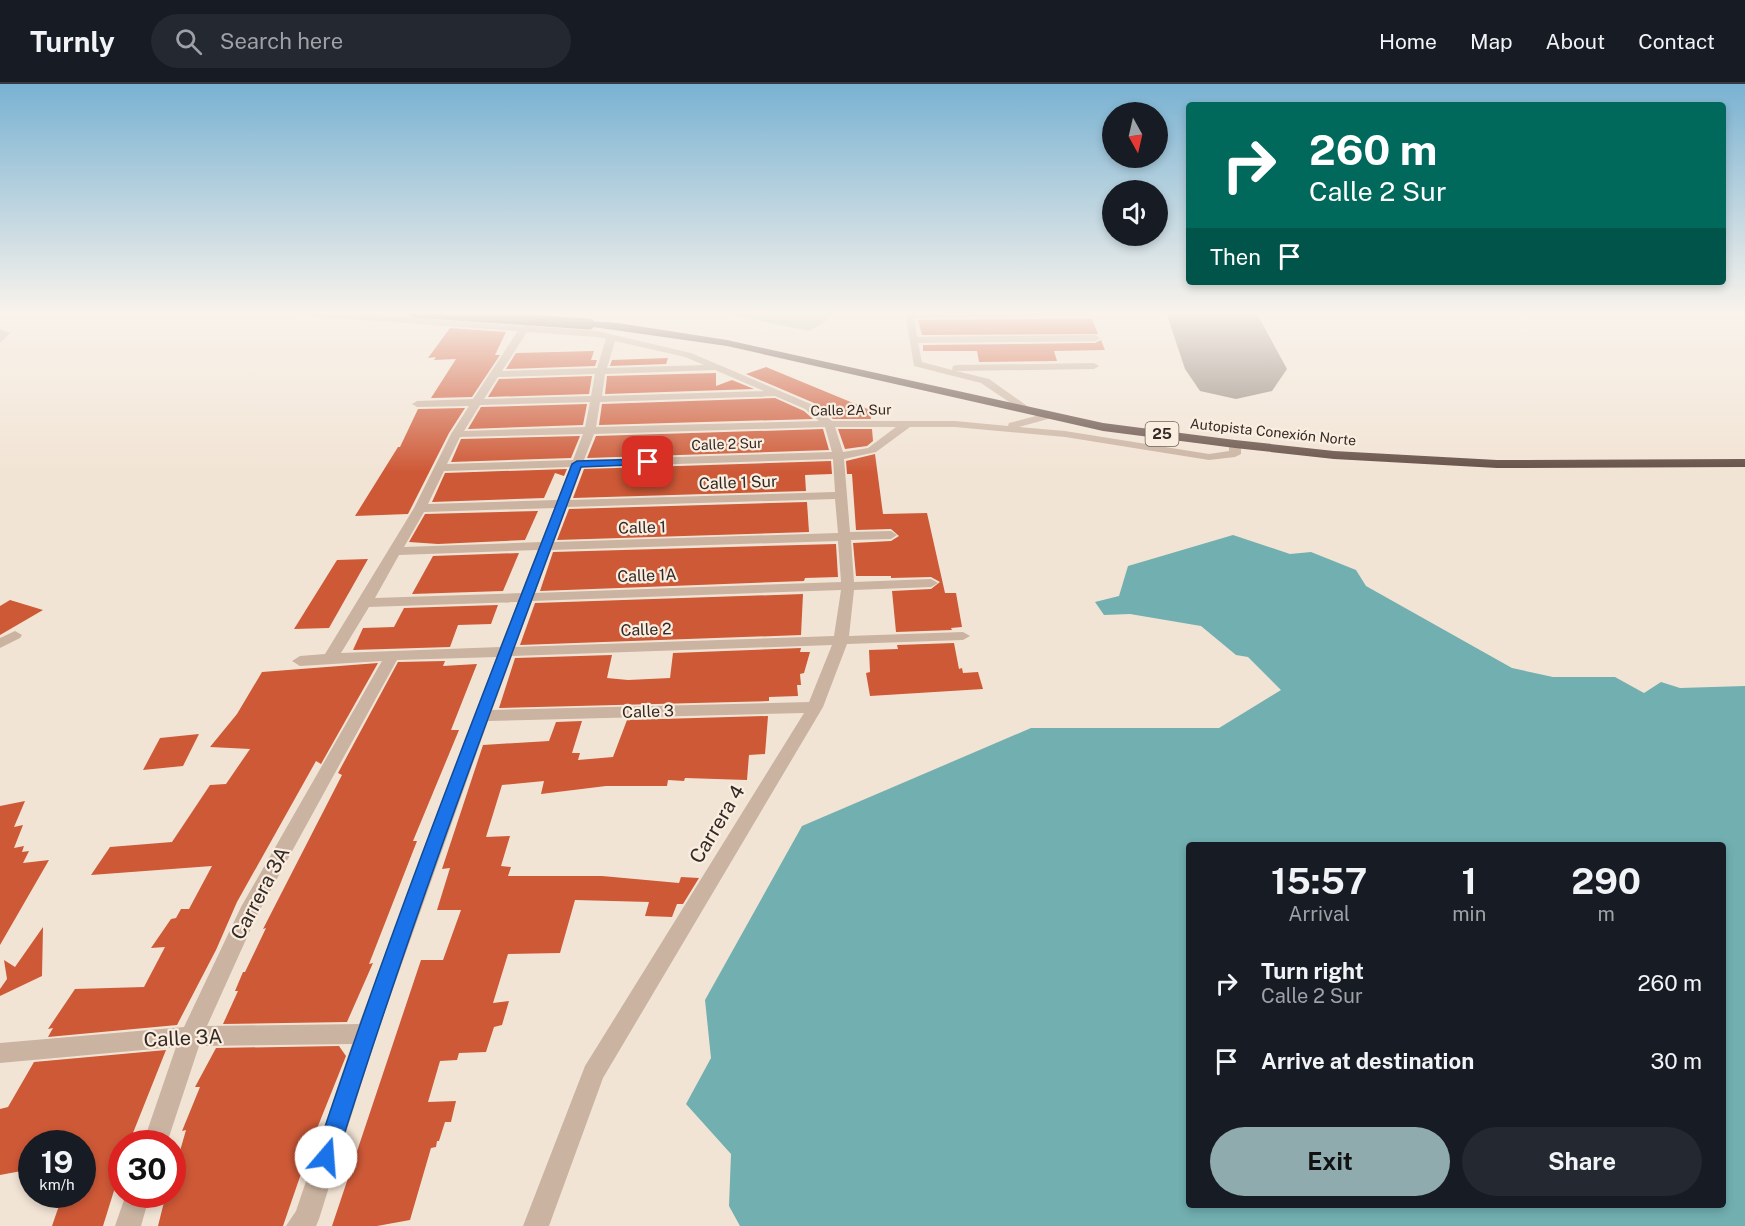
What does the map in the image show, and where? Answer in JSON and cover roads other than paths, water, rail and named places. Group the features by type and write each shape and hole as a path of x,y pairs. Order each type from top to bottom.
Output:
{"highway":[{"name":"Autopista Conexión Norte","path":"829,365 1103,427 1334,455 1497,464 1745,463"}],"street":[{"path":"300,661 330,658 420,508 456,434 500,365"},
{"path":"299,1226 306,1219 366,1034 481,716 590,430 603,365"},
{"path":"711,365 809,407 829,424"},
{"path":"922,365 985,381 1025,408"},
{"path":"936,369 1094,366"},
{"path":"494,374 717,368"},
{"path":"417,404 776,394"},
{"path":"1002,428 1051,415"},
{"name":"Carrera 4","path":"536,1226 593,1072 815,706 841,640 848,586 838,455 829,424"},
{"name":"Calle 2A Sur","path":"456,434 907,424 1002,428 1065,434 1209,458 1234,454 1235,444"},
{"name":"Calle 2 Sur","path":"438,468 854,455 872,450 907,424"},
{"name":"Calle 1 Sur","path":"420,508 842,495"},
{"name":"Calle 1","path":"395,551 891,535"},
{"name":"Calle 1A","path":"365,603 931,583"},
{"path":"0,644 15,635"},
{"name":"Calle 2","path":"330,658 963,636"},
{"name":"Carrera 3A","path":"159,1130 191,1036 248,913 392,656"},
{"name":"Calle 3","path":"481,716 815,706"},
{"name":"Calle 3A","path":"0,1053 191,1036 366,1034"},
{"path":"128,1226 134,1208"}],"water":[{"path":"1233,535 1290,554 1311,552 1356,570 1366,586 1512,668 1553,677 1615,677 1644,693 1661,682 1680,688 1745,686 1745,1226 740,1226 729,1206 731,1154 686,1104 711,1058 705,1000 802,826 1031,728 1219,728 1281,690 1248,657 1236,655 1201,626 1130,614 1104,615 1095,602 1119,596 1128,566"}]}
